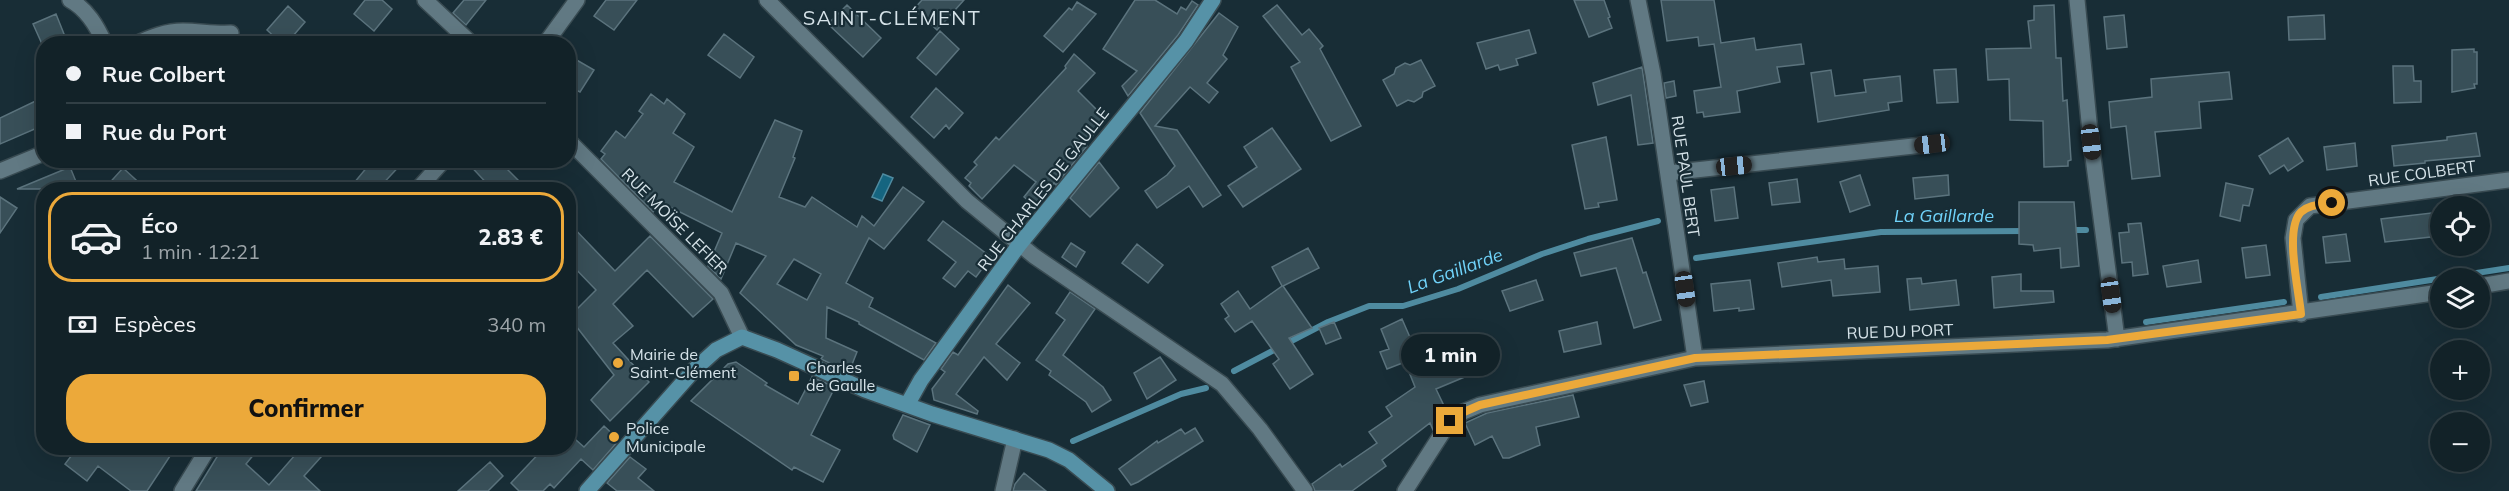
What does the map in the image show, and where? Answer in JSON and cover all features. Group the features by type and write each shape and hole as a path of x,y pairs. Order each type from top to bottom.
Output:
{"street":[{"path":"70,0 91,18 101,36"},
{"path":"425,0 463,36"},
{"path":"551,36 577,0"},
{"path":"767,0 967,201 1019,245 1222,384 1260,429 1305,491"},
{"name":"RUE CHARLES DE GAULLE","path":"907,405 921,380 1019,245 1186,41 1213,0"},
{"name":"RUE PAUL BERT","path":"1638,0 1653,74 1695,358"},
{"path":"2078,0 2091,142 2117,339"},
{"path":"155,36 183,31 209,34 231,33"},
{"path":"1668,173 1932,144"},
{"name":"RUE MOÏSE LEFIER","path":"576,148 721,293 742,337"},
{"path":"0,171 36,156"},
{"path":"424,182 437,168"},
{"name":"RUE COLBERT","path":"2301,314 2293,238 2296,220 2310,206 2509,180"},
{"path":"2490,284 2509,281"},
{"name":"RUE DU PORT","path":"1405,491 1450,421 1464,412 1480,405 1695,358 2117,339 2430,294"},
{"path":"586,491 694,370 716,350 742,337 907,405 1049,450 1069,460 1107,491"},
{"path":"1003,491 1015,439"},
{"path":"182,491 204,455"}],"water":[{"path":"883,174 893,178 882,201 872,197"}],"building":[{"path":"365,0 382,0 392,9 374,31 354,14"},
{"path":"464,0 486,0 466,25 453,13"},
{"path":"606,0 637,0 614,30 594,16"},
{"path":"922,0 964,0 937,30 914,9"},
{"path":"1135,0 1155,0 1177,14 1181,7 1186,10 1192,1 1198,5 1178,35 1128,96 1122,86 1137,71 1103,49"},
{"path":"1574,0 1604,0 1612,28 1589,37"},
{"path":"1661,0 1714,0 1721,43 1754,38 1756,50 1801,44 1804,64 1777,67 1780,82 1737,91 1740,112 1704,117 1703,112 1697,113 1694,91 1721,87 1714,44 1699,46 1698,37 1667,41"},
{"path":"1077,2 1096,14 1063,52 1044,36 1069,8 1072,10"},
{"path":"847,5 881,38 863,57 828,24"},
{"path":"1277,5 1302,35 1309,29 1323,46 1320,49 1361,126 1331,141 1291,67 1300,62 1263,16"},
{"path":"2054,5 2056,58 2061,58 2063,101 2067,100 2071,160 2068,161 2068,166 2044,167 2043,121 2010,120 2009,79 1988,80 1986,49 2031,48 2028,21 2034,20 2034,6"},
{"path":"288,6 305,22 293,36 273,36 267,30"},
{"path":"1219,13 1238,27 1223,55 1227,59 1207,83 1218,92 1209,103 1190,87 1155,126 1177,130 1221,195 1203,207 1189,186 1157,208 1145,191 1175,166 1140,113"},
{"path":"56,14 65,36 38,36 33,24"},
{"path":"2124,15 2127,47 2107,49 2104,17"},
{"path":"2324,15 2325,39 2289,40 2288,17"},
{"path":"1529,30 1536,53 1516,59 1518,65 1500,70 1498,65 1486,69 1477,43"},
{"path":"940,31 959,49 936,75 917,58"},
{"path":"724,34 754,57 740,78 708,55"},
{"path":"2474,49 2474,52 2477,52 2475,88 2452,92 2452,50"},
{"path":"1074,54 1095,73 1078,91 1106,119 1056,185 1054,183 1036,207 1024,197 1036,182 1014,165 982,199 969,186 971,183 965,178 977,165 974,162 996,137 999,140 1066,68 1065,66"},
{"path":"576,60 594,70 580,92 576,90"},
{"path":"1421,60 1435,86 1423,92 1422,97 1414,102 1408,100 1397,106 1383,80 1394,74 1396,68 1405,63 1410,65"},
{"path":"2393,66 2413,66 2414,81 2421,81 2421,102 2394,103"},
{"path":"1642,67 1653,143 1638,145 1631,95 1598,105 1593,83"},
{"path":"1956,69 1958,102 1937,103 1934,70"},
{"path":"1831,70 1835,96 1866,92 1864,80 1900,76 1902,101 1888,103 1889,110 1818,122 1811,73"},
{"path":"2229,72 2232,99 2199,102 2201,128 2155,132 2160,176 2132,179 2126,126 2111,128 2109,102 2152,97 2151,79"},
{"path":"1674,81 1676,96 1666,98 1664,83"},
{"path":"936,88 963,113 949,129 946,125 934,138 911,117"},
{"path":"651,94 664,104 667,99 685,114 673,133 694,147 674,182 732,212 775,120 802,131 793,157 795,158 779,197 805,207 812,197 857,227 862,216 874,226 903,187 924,202 884,249 869,238 846,283 873,298 869,307 936,343 924,360 859,322 827,307 826,338 857,352 851,367 846,365 844,370 821,359 823,356 796,345 740,293 766,256 736,243 721,279 708,266 722,233 660,202 653,212 601,159 605,154 601,151 616,131 625,138 643,114 639,111","holes":["794,259 821,274 807,300 777,284"]},
{"path":"36,101 36,128 0,144 0,118"},
{"path":"1272,128 1301,169 1243,207 1228,186 1257,167 1244,147"},
{"path":"2476,133 2480,156 2394,166 2392,146 2447,140 2447,137"},
{"path":"1606,137 1617,200 1598,203 1599,207 1585,209 1572,145"},
{"path":"2288,138 2303,161 2288,171 2284,165 2270,174 2259,156"},
{"path":"2355,143 2357,166 2327,170 2324,147"},
{"path":"1099,162 1119,188 1090,217 1070,198"},
{"path":"68,168 70,168 76,182 36,182 36,189 17,189"},
{"path":"123,168 138,182 110,182"},
{"path":"366,168 398,168 385,182 355,182"},
{"path":"472,168 506,168 520,182 485,182"},
{"path":"1860,175 1870,205 1850,212 1840,182"},
{"path":"1948,175 1949,195 1915,199 1913,178"},
{"path":"1797,179 1800,202 1772,205 1769,183"},
{"path":"2226,183 2253,189 2249,206 2243,205 2240,221 2220,216"},
{"path":"1734,187 1738,218 1715,221 1711,190"},
{"path":"0,197 17,208 0,233"},
{"path":"2019,202 2074,202 2079,266 2061,268 2060,248 2034,251 2033,245 2019,244"},
{"path":"2430,213 2430,237 2385,242 2381,219"},
{"path":"943,221 991,257 976,277 968,271 955,287 943,278 956,262 928,240"},
{"path":"2141,223 2148,274 2133,276 2132,262 2122,263 2119,233 2129,232 2128,224"},
{"path":"576,230 615,271 650,236 713,299 693,317 647,270 613,304 633,326 613,343 649,382 610,421 591,400 614,375 576,326 576,310 596,290 576,269"},
{"path":"2346,234 2350,261 2326,263 2323,237"},
{"path":"1632,238 1643,273 1646,272 1661,320 1634,328 1616,268 1581,276 1574,253"},
{"path":"1071,243 1085,252 1076,267 1062,257"},
{"path":"1137,244 1163,265 1148,283 1122,263"},
{"path":"2266,245 2270,275 2246,278 2242,248"},
{"path":"1308,248 1319,268 1283,286 1312,328 1289,338 1313,374 1290,389 1273,364 1279,359 1252,321 1235,332 1225,319 1229,316 1221,304 1238,291 1250,309 1282,286 1272,267"},
{"path":"1817,257 1818,262 1844,259 1845,269 1878,266 1880,292 1833,296 1831,280 1782,287 1778,263"},
{"path":"2198,260 2201,282 2167,287 2163,266"},
{"path":"2021,274 2021,291 2053,291 2054,302 1994,308 1992,277"},
{"path":"1921,278 1922,284 1956,280 1959,305 1910,310 1907,279"},
{"path":"1536,280 1543,300 1510,311 1502,291"},
{"path":"1750,280 1754,309 1714,311 1711,284"},
{"path":"1008,285 1030,303 996,344 1020,363 1007,380 984,357 956,394 978,411 977,414 934,400 932,389 945,372 941,369 953,352 958,355"},
{"path":"1070,292 1095,309 1063,355 1103,387 1111,400 1092,412 1086,402 1049,375 1051,371 1036,360 1065,320 1056,313"},
{"path":"1402,319 1423,367 1458,354 1467,376 1436,389 1446,410 1433,430 1430,423 1382,460 1386,466 1352,491 1315,491 1312,484 1340,464 1342,467 1377,443 1369,432 1392,416 1386,407 1415,387 1405,362 1387,369 1380,352 1389,349 1381,329"},
{"path":"1334,322 1341,338 1326,344 1319,328"},
{"path":"1597,322 1601,344 1564,352 1559,331"},
{"path":"1160,357 1176,380 1147,399 1134,373"},
{"path":"736,362 767,383 765,385 798,404 812,377 835,387 811,435 840,450 823,482 794,467 792,470 691,401 728,364"},
{"path":"1704,381 1708,402 1691,406 1684,385"},
{"path":"1573,395 1579,417 1536,427 1540,445 1509,458 1503,458 1492,436 1475,445 1465,423 1487,413"},
{"path":"903,415 930,425 917,452 894,439 893,435"},
{"path":"604,426 619,440 593,470 581,459 554,488 550,484 543,491 519,491 511,483 537,455 576,455 576,440 584,447"},
{"path":"1195,428 1203,441 1138,482 1131,485 1119,469 1157,441 1158,443 1181,429 1185,434"},
{"path":"72,455 171,455 147,491 131,491 98,466 87,481 65,464"},
{"path":"218,455 253,455 246,464 269,485 295,455 323,455 304,476 320,491 196,491"},
{"path":"630,457 646,469 638,478 654,491 617,491 607,483"},
{"path":"490,462 503,476 488,491 458,491"},
{"path":"1024,473 1046,491 1013,491 1015,484"}],"waterway":[{"name":"La Gaillarde","path":"1234,371 1328,322 1369,306 1403,306 1458,289 1542,254 1588,239 1658,221"},
{"name":"La Gaillarde","path":"2069,230 2086,230"},
{"name":"La Gaillarde","path":"1696,258 1881,232 2025,231"},
{"name":"La Gaillarde","path":"2321,297 2509,268"},
{"name":"La Gaillarde","path":"2146,322 2284,302"},
{"name":"La Gaillarde","path":"1073,441 1181,394 1206,388"}],"place":[{"name":"Mairie de Saint-Clément","path":"618,363"},
{"name":"Charles de Gaulle","path":"794,376"},
{"name":"Police Municipale","path":"614,437"}],"district":[{"name":"SAINT-CLÉMENT","path":"892,18"}],"route":[{"path":"1450,421 1480,405 1695,358 2125,339 2301,314 2293,238 2296,220 2310,206 2332,203"}]}
